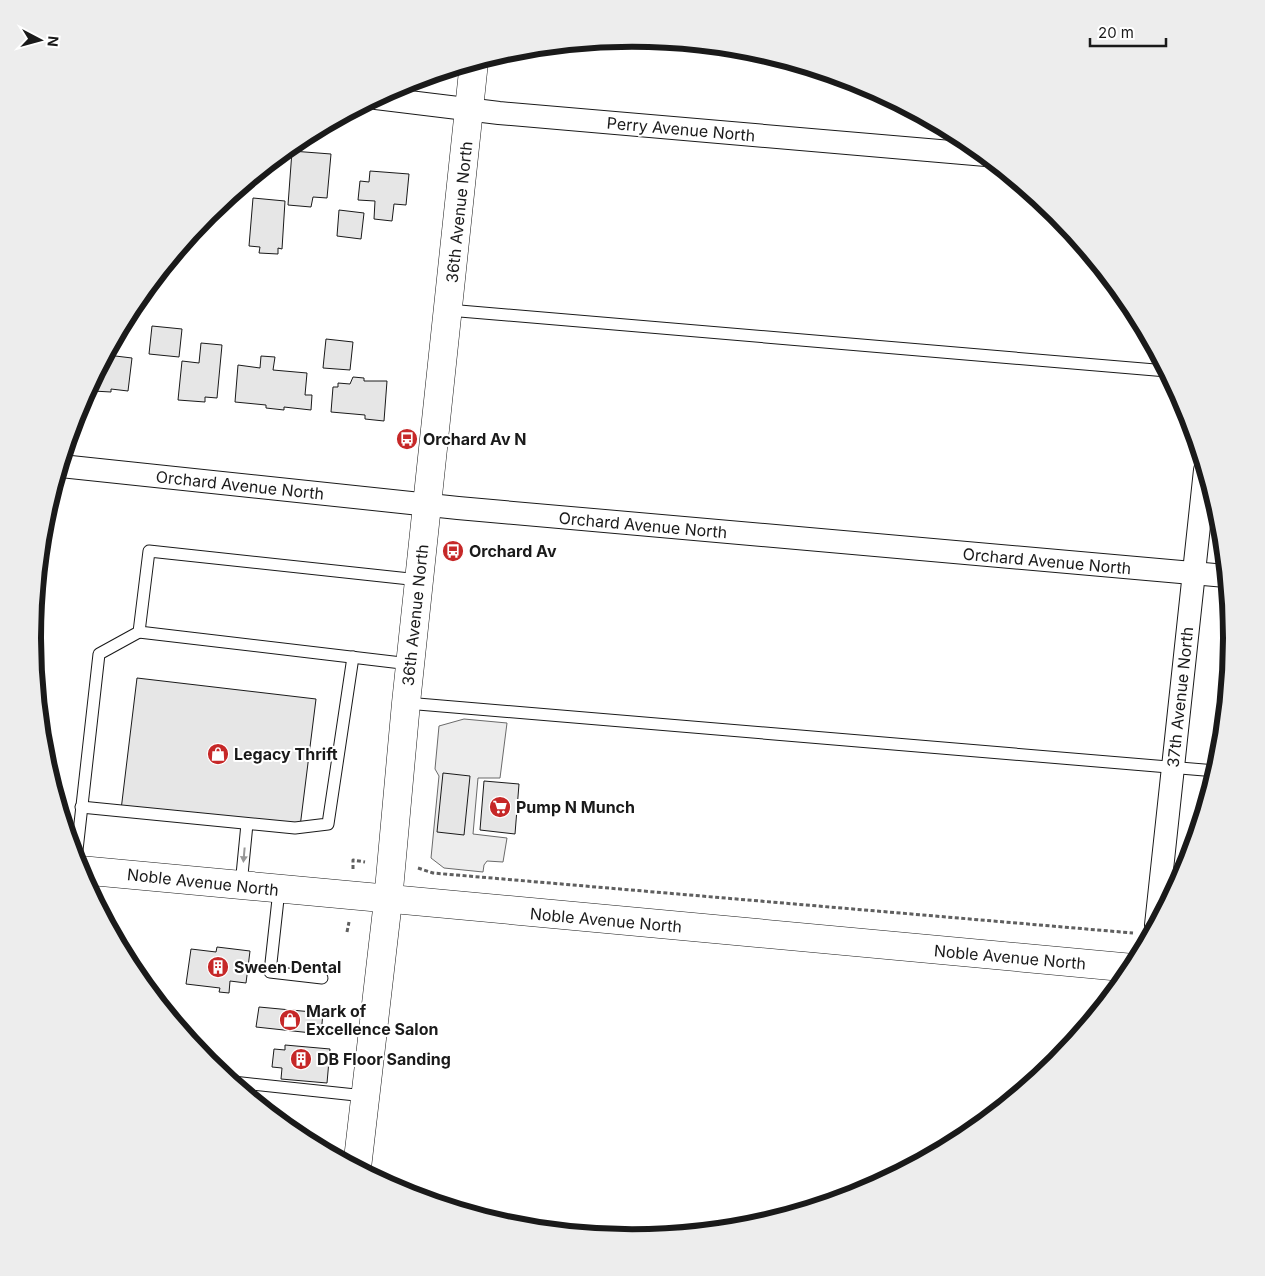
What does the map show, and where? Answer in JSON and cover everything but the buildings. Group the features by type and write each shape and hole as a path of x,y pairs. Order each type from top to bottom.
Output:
{"street":[{"name":"36th Avenue North","path":"358,1161 388,900 410,664 473,69"},
{"name":"Perry Avenue North","path":"389,100 499,113 971,154"},
{"name":"Orchard Avenue North","path":"67,467 427,505 1220,576"},
{"name":"37th Avenue North","path":"1150,925 1173,768 1203,483"},
{"name":"Noble Avenue North","path":"89,871 1123,967"}],"lane":[{"path":"448,310 1161,371"},
{"path":"139,632 149,550 419,580"},
{"path":"78,842 99,654 139,632 410,664"},
{"path":"82,806 295,828 328,824 353,657"},
{"path":"406,703 1208,770"},
{"path":"241,886 247,824"},
{"path":"279,890 270,972 322,978"},
{"path":"243,1083 365,1096"}],"path":[{"path":"422,868 433,873 1148,929"}],"shaded area":[{"path":"464,719 507,723 500,778 478,778 473,834 507,838 503,862 487,861 483,872 444,868 431,858 439,776 435,769 439,726"}],"place":[{"name":"Orchard Av N","path":"407,439"},
{"name":"Orchard Av","path":"453,551"},
{"name":"Legacy Thrift","path":"218,754"},
{"name":"Pump N Munch","path":"500,807"},
{"name":"Sween Dental","path":"218,967"},
{"name":"Mark of Excellence Salon","path":"290,1020"},
{"name":"DB Floor Sanding","path":"301,1059"}]}
